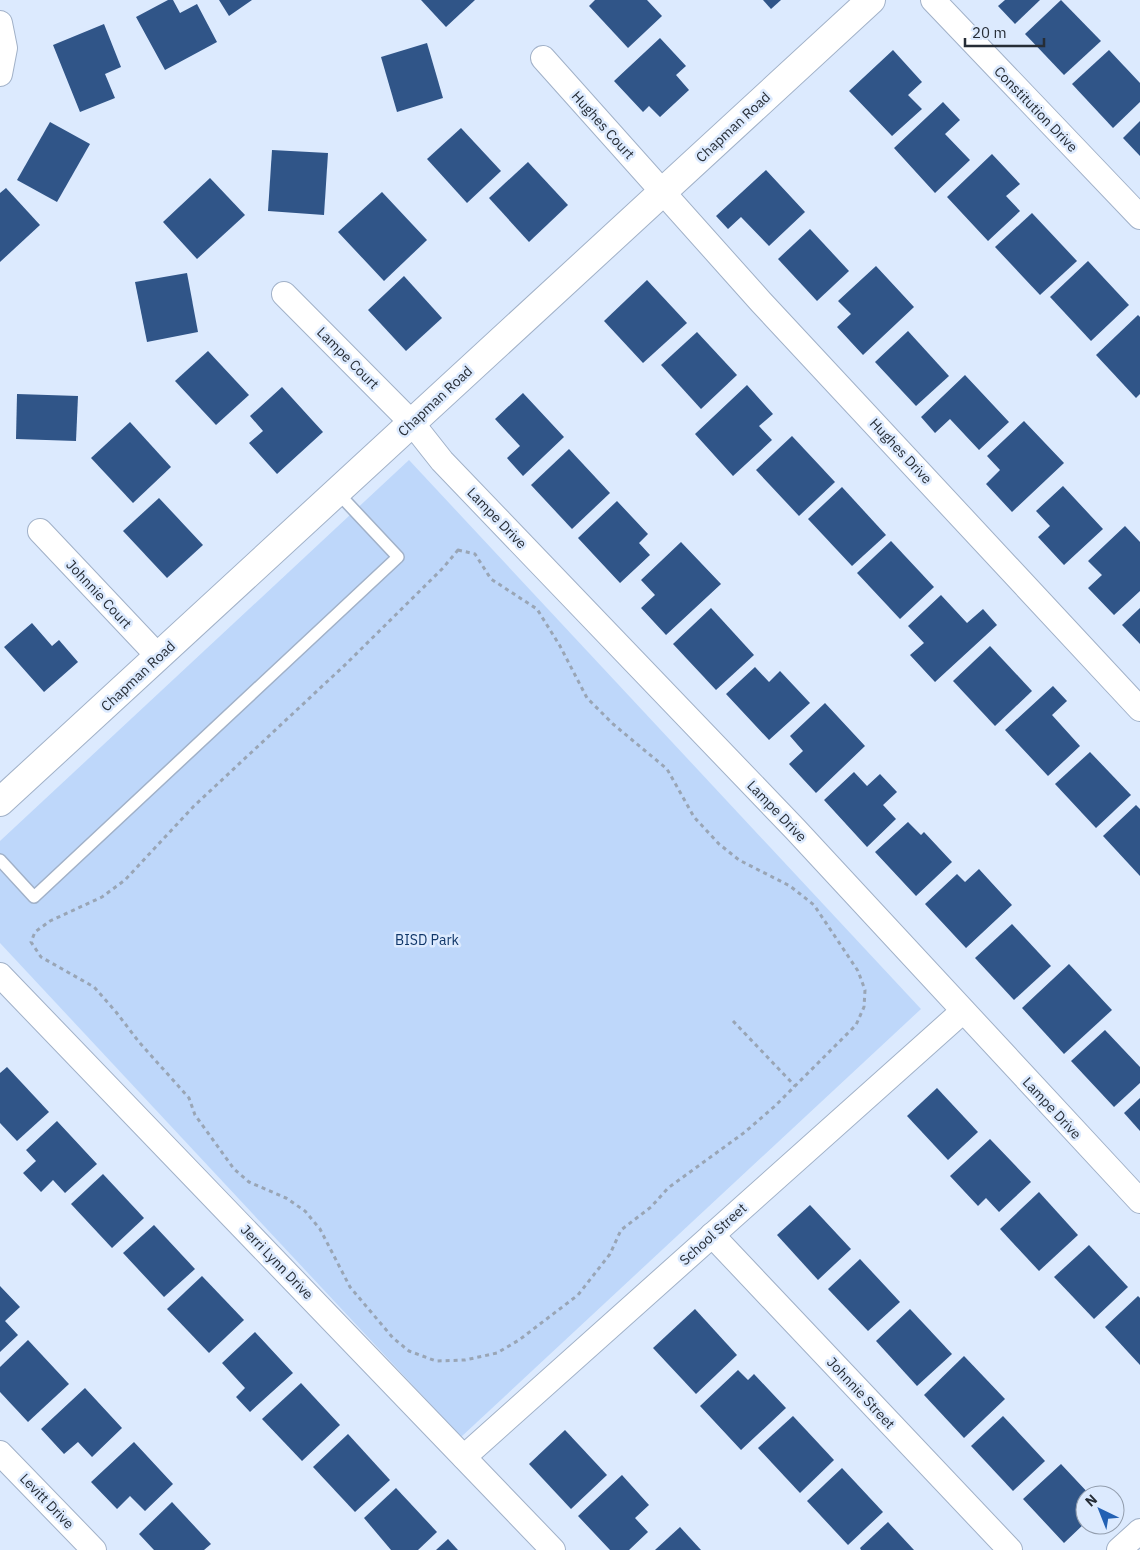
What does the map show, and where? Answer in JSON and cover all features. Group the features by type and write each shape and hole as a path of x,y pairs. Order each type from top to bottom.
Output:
{"street":[{"name":"Chapman Road","path":"0,802 871,0"},
{"name":"Constitution Drive","path":"933,0 1140,217"},
{"path":"0,23 5,48 0,74"},
{"name":"Hughes Court","path":"543,58 663,192"},
{"name":"Hughes Drive","path":"663,192 761,302 1140,709"},
{"name":"Lampe Court","path":"284,294 412,423"},
{"name":"Lampe Drive","path":"412,423 442,461 795,829 1140,1201"},
{"name":"Johnnie Court","path":"40,531 158,656"},
{"name":"Jerri Lynn Drive","path":"0,975 553,1550"},
{"name":"School Street","path":"464,1457 962,1011"},
{"name":"Johnnie Street","path":"712,1235 1010,1550"},
{"name":"Levitt Drive","path":"0,1452 94,1550"},
{"path":"1119,1550 1140,1531"}],"lane":[{"path":"0,860 34,897 398,558 337,492"}],"path":[{"path":"458,550 475,554 491,579 537,609 560,646 587,698 613,724 667,768 694,817 719,844 738,860 790,886 814,905 858,971 865,990 864,1007 856,1025 795,1086 745,1132 668,1188 650,1207 621,1230 610,1254 578,1295 519,1340 497,1353 466,1360 436,1361 409,1350 393,1338 350,1288 320,1229 304,1211 286,1198 249,1182 234,1170 195,1115 189,1098 144,1048 111,1006 94,987 40,957 31,942 35,932 50,922 102,897 124,880 194,806 347,663 443,568 458,550"},
{"path":"733,1021 795,1086"}],"green space":[{"name":"BISD Park","path":"409,460 921,1009 461,1437 0,943 0,841"}],"building":[{"path":"168,0 173,0 180,13 197,4 217,42 165,70 136,17"},
{"path":"219,0 252,0 229,16"},
{"path":"421,0 475,0 446,27"},
{"path":"595,0 647,0 662,16 628,48 589,6"},
{"path":"763,0 781,0 771,9"},
{"path":"1005,0 1040,0 1015,24 998,6"},
{"path":"1061,0 1101,41 1064,75 1025,34"},
{"path":"104,24 121,67 105,74 115,98 80,112 53,45"},
{"path":"660,38 686,66 676,75 689,90 660,117 649,106 643,112 614,81"},
{"path":"427,43 443,98 397,112 381,57"},
{"path":"893,50 922,82 908,95 922,109 892,136 849,91"},
{"path":"1109,50 1140,83 1140,102 1113,128 1072,84"},
{"path":"943,102 960,120 945,134 970,160 935,193 894,148"},
{"path":"1140,121 1140,156 1123,138"},
{"path":"50,122 90,144 57,202 17,180"},
{"path":"461,128 501,171 467,203 427,159"},
{"path":"272,150 328,153 324,215 268,211"},
{"path":"992,154 1020,184 1006,196 1020,211 988,241 947,197"},
{"path":"528,162 568,205 529,242 489,198"},
{"path":"766,170 805,212 769,246 741,217 728,229 716,216"},
{"path":"210,178 245,215 197,259 163,222"},
{"path":"6,188 40,225 0,262 0,193"},
{"path":"382,192 427,240 384,281 338,232"},
{"path":"1032,213 1077,261 1040,295 995,247"},
{"path":"810,229 849,271 817,301 778,259"},
{"path":"1088,261 1129,305 1091,341 1050,297"},
{"path":"876,266 914,307 863,355 837,327 851,314 838,301"},
{"path":"187,273 198,332 147,342 135,282"},
{"path":"404,276 442,318 406,351 368,310"},
{"path":"647,280 687,323 643,363 604,321"},
{"path":"1138,315 1140,317 1140,394 1136,398 1096,355"},
{"path":"908,331 949,376 916,406 875,362"},
{"path":"697,332 737,375 701,409 661,365"},
{"path":"208,351 249,395 216,425 175,381"},
{"path":"965,375 1009,422 979,450 950,419 935,433 921,417"},
{"path":"747,385 773,414 759,426 772,440 733,476 695,434"},
{"path":"282,387 323,432 277,474 249,443 263,431 250,416"},
{"path":"523,393 564,437 523,476 507,458 520,446 495,419"},
{"path":"17,394 78,396 76,441 16,439"},
{"path":"1024,421 1064,463 1012,512 986,484 1000,470 987,456"},
{"path":"130,422 171,467 133,503 91,458"},
{"path":"792,436 835,482 799,516 756,470"},
{"path":"569,449 610,493 572,529 531,485"},
{"path":"1063,486 1103,529 1064,565 1038,537 1050,526 1036,511"},
{"path":"842,487 886,535 852,566 808,519"},
{"path":"159,498 203,545 167,578 123,531"},
{"path":"617,501 648,534 639,543 650,555 620,583 578,538"},
{"path":"1125,526 1140,542 1140,591 1114,615 1088,588 1102,575 1088,561"},
{"path":"891,541 934,587 900,619 857,573"},
{"path":"681,542 721,584 666,635 641,608 655,595 641,580"},
{"path":"941,595 967,623 983,609 997,625 935,682 910,655 924,643 908,626"},
{"path":"711,608 754,655 716,690 673,644"},
{"path":"1140,608 1140,644 1122,625"},
{"path":"32,623 52,646 59,640 78,662 44,692 4,647"},
{"path":"990,646 1032,691 995,726 953,681"},
{"path":"755,667 769,682 780,671 810,703 769,740 726,694"},
{"path":"1053,686 1067,701 1052,715 1080,746 1048,776 1005,730"},
{"path":"825,703 865,746 816,793 789,764 803,751 790,736"},
{"path":"1090,752 1131,795 1096,828 1055,784"},
{"path":"854,772 867,786 880,774 897,792 883,805 896,819 867,847 824,800"},
{"path":"1136,805 1140,809 1140,876 1103,836"},
{"path":"908,822 921,835 924,832 952,862 916,896 875,852"},
{"path":"979,869 1012,905 966,948 925,904 957,874 965,882"},
{"path":"1012,924 1051,966 1014,1000 975,958"},
{"path":"1069,964 1112,1010 1064,1054 1022,1008"},
{"path":"1105,1030 1140,1067 1140,1083 1114,1107 1071,1061"},
{"path":"7,1067 49,1112 17,1141 0,1123 0,1073"},
{"path":"937,1088 978,1132 948,1160 907,1116"},
{"path":"1140,1098 1140,1131 1124,1113"},
{"path":"57,1121 97,1164 65,1193 53,1180 41,1192 23,1173 36,1161 26,1150"},
{"path":"990,1139 1031,1182 999,1212 986,1198 978,1206 950,1176"},
{"path":"103,1174 144,1218 112,1248 71,1204"},
{"path":"1039,1192 1078,1235 1039,1271 1000,1229"},
{"path":"810,1205 851,1249 818,1280 777,1235"},
{"path":"154,1225 195,1269 164,1297 123,1253"},
{"path":"1089,1245 1128,1287 1094,1319 1054,1277"},
{"path":"860,1259 900,1302 868,1331 828,1289"},
{"path":"202,1276 244,1320 209,1353 167,1309"},
{"path":"0,1286 20,1307 5,1321 18,1335 0,1352"},
{"path":"1138,1296 1140,1298 1140,1365 1105,1327"},
{"path":"695,1309 737,1355 696,1394 653,1348"},
{"path":"910,1309 952,1354 917,1386 876,1341"},
{"path":"255,1332 293,1373 250,1412 236,1397 245,1388 222,1363"},
{"path":"28,1340 69,1384 28,1422 0,1392 0,1367"},
{"path":"964,1356 1005,1399 964,1438 924,1395"},
{"path":"738,1370 748,1380 754,1374 786,1408 741,1450 700,1406"},
{"path":"301,1383 340,1425 302,1461 262,1419"},
{"path":"85,1388 122,1428 92,1457 78,1442 64,1454 41,1429"},
{"path":"793,1416 834,1460 800,1493 758,1448"},
{"path":"1003,1416 1045,1461 1013,1491 971,1446"},
{"path":"565,1430 607,1475 571,1509 529,1464"},
{"path":"348,1434 390,1480 355,1512 313,1467"},
{"path":"134,1442 173,1484 145,1511 130,1496 117,1509 91,1482"},
{"path":"1061,1464 1081,1485 1075,1485 1075,1533 1064,1543 1023,1499"},
{"path":"842,1468 883,1512 848,1545 807,1501"},
{"path":"622,1475 649,1505 635,1518 648,1532 629,1550 610,1550 578,1516"},
{"path":"396,1488 437,1532 418,1550 391,1550 364,1518"},
{"path":"172,1502 211,1544 204,1550 154,1550 139,1534"},
{"path":"888,1522 914,1550 861,1550 860,1548"},
{"path":"680,1527 701,1550 655,1550"},
{"path":"448,1539 458,1550 436,1550"}]}
